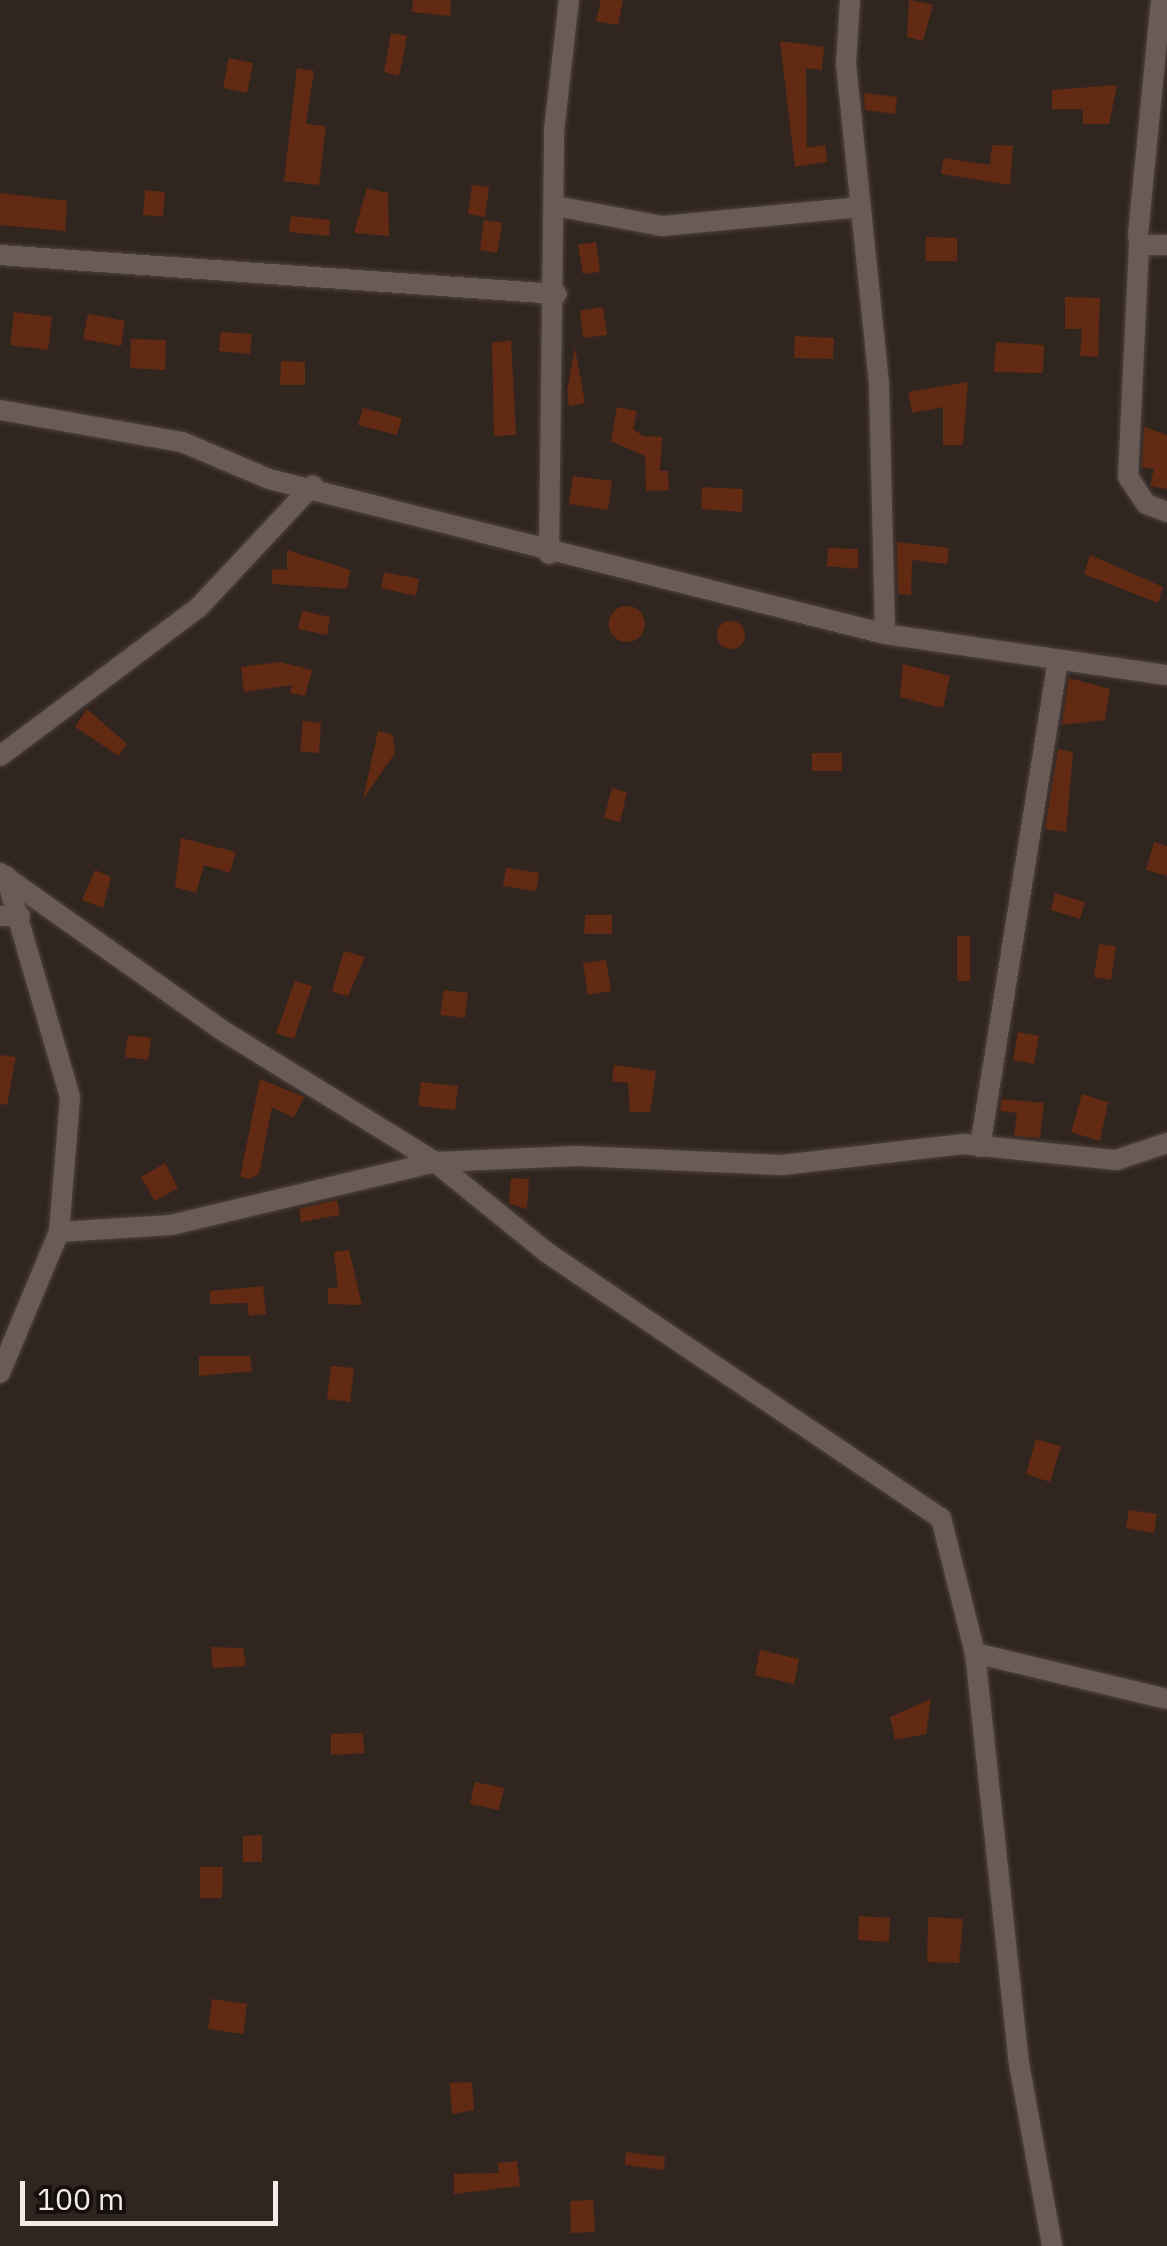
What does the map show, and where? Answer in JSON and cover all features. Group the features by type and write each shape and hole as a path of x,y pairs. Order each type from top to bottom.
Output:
{"street":[{"path":"548,554 557,294 555,206 570,0"},
{"path":"850,0 846,64 880,385 885,634"},
{"path":"1161,0 1139,245 1128,477 1146,504 1167,512"},
{"path":"555,206 664,226 861,207"},
{"path":"1139,245 1167,246"},
{"path":"0,256 557,294"},
{"path":"0,410 116,426 548,554 885,634 1167,675"},
{"path":"0,756 198,608 267,544 313,485"},
{"path":"980,1147 1058,660"},
{"path":"0,1372 60,1232 67,1064 22,955 3,874"},
{"path":"3,874 220,1029 435,1162 546,1252 923,1501 953,1548 975,1653 1018,2058 1052,2246"},
{"path":"60,1232 171,1225 435,1162 577,1156 782,1165 980,1147 1116,1160 1167,1143"},
{"path":"975,1653 1167,1699"}],"building":[{"path":"413,0 451,0 450,16 412,12"},
{"path":"601,0 623,0 618,25 596,21"},
{"path":"909,0 933,5 923,41 907,37"},
{"path":"391,33 407,36 399,76 384,72"},
{"path":"780,41 824,47 822,70 806,68 807,148 825,145 827,162 795,167"},
{"path":"229,58 253,63 247,93 223,88"},
{"path":"297,68 314,71 306,124 326,126 319,185 284,181"},
{"path":"1117,85 1109,124 1083,124 1083,109 1052,109 1052,90"},
{"path":"864,93 897,97 895,114 865,110"},
{"path":"992,145 1013,146 1010,185 941,174 944,158 990,165"},
{"path":"472,185 489,187 485,217 468,214"},
{"path":"367,188 388,193 389,236 354,233"},
{"path":"145,190 165,192 163,217 143,215"},
{"path":"0,193 67,201 65,231 0,225"},
{"path":"291,216 330,220 329,236 289,232"},
{"path":"484,220 502,223 497,253 480,250"},
{"path":"926,237 957,238 957,261 925,261"},
{"path":"596,242 600,272 583,274 578,245"},
{"path":"1065,297 1100,298 1098,357 1080,356 1082,329 1065,329"},
{"path":"603,307 607,335 583,338 580,311"},
{"path":"14,312 52,317 48,350 10,345"},
{"path":"88,314 125,321 121,346 83,339"},
{"path":"221,332 252,334 250,354 219,351"},
{"path":"795,336 834,338 833,359 794,358"},
{"path":"131,339 166,340 165,370 130,368"},
{"path":"511,340 516,435 494,436 492,343"},
{"path":"996,342 1044,345 1043,373 994,372"},
{"path":"575,348 585,403 569,406 567,391"},
{"path":"281,361 305,362 305,385 280,385"},
{"path":"968,382 963,445 943,445 943,407 912,413 908,392"},
{"path":"617,407 637,411 633,429 643,436 662,437 660,471 668,471 669,490 646,491 645,456 611,441"},
{"path":"363,408 402,418 397,435 358,425"},
{"path":"1144,427 1167,435 1167,489 1150,486 1154,469 1142,467"},
{"path":"573,476 612,481 608,510 569,504"},
{"path":"702,487 743,489 742,512 701,509"},
{"path":"897,542 949,548 947,564 912,560 911,595 898,594"},
{"path":"828,548 858,549 858,569 827,566"},
{"path":"287,550 350,570 347,589 272,584 272,569 287,570"},
{"path":"1090,555 1163,587 1158,603 1084,574"},
{"path":"384,572 419,579 416,596 381,588"},
{"path":"627,606 639,612 645,624 639,636 627,642 615,636 609,624 615,612"},
{"path":"302,611 330,617 327,635 298,629"},
{"path":"731,621 741,625 745,635 741,645 731,649 721,645 717,635 721,625"},
{"path":"280,662 312,670 305,696 290,693 292,685 244,692 241,667"},
{"path":"903,664 950,676 943,708 900,697"},
{"path":"1069,678 1110,689 1105,720 1062,725"},
{"path":"87,709 127,744 119,756 75,727"},
{"path":"303,721 321,723 319,753 300,751"},
{"path":"378,731 393,735 395,753 363,799"},
{"path":"1058,749 1073,752 1066,832 1045,829"},
{"path":"812,753 842,753 842,771 812,771"},
{"path":"612,788 627,792 620,822 604,818"},
{"path":"181,838 236,852 230,873 204,865 196,893 175,887"},
{"path":"1154,842 1167,846 1167,876 1146,870"},
{"path":"506,868 539,873 536,891 503,886"},
{"path":"95,870 111,877 103,908 82,900"},
{"path":"1055,893 1085,902 1080,919 1051,910"},
{"path":"585,915 612,915 612,934 584,934"},
{"path":"957,936 970,936 970,981 957,981"},
{"path":"1099,944 1116,947 1111,980 1094,977"},
{"path":"344,951 365,957 348,996 332,992"},
{"path":"606,960 611,991 588,995 583,963"},
{"path":"295,981 312,986 294,1039 276,1033"},
{"path":"444,990 468,993 465,1018 440,1015"},
{"path":"1018,1032 1039,1036 1034,1064 1013,1060"},
{"path":"128,1035 151,1038 148,1060 125,1057"},
{"path":"0,1055 16,1057 7,1105 0,1104"},
{"path":"614,1065 656,1071 650,1112 630,1112 628,1083 612,1081"},
{"path":"260,1079 304,1097 294,1118 272,1107 259,1174 249,1179 240,1177"},
{"path":"421,1082 458,1086 455,1110 418,1106"},
{"path":"1082,1094 1108,1102 1100,1141 1071,1132"},
{"path":"1002,1099 1044,1103 1040,1138 1014,1136 1017,1113 1000,1111"},
{"path":"165,1163 178,1188 155,1201 141,1177"},
{"path":"511,1178 529,1179 527,1209 509,1204"},
{"path":"337,1200 340,1215 301,1222 299,1209"},
{"path":"349,1250 362,1305 328,1304 328,1288 338,1288 334,1252"},
{"path":"263,1286 266,1314 249,1316 247,1303 210,1304 210,1291"},
{"path":"199,1356 250,1356 252,1371 199,1376"},
{"path":"331,1366 354,1368 350,1402 327,1399"},
{"path":"1036,1439 1061,1446 1050,1482 1026,1474"},
{"path":"1129,1510 1157,1514 1154,1533 1126,1528"},
{"path":"211,1647 243,1648 246,1666 213,1668"},
{"path":"760,1650 799,1659 794,1684 755,1675"},
{"path":"931,1699 926,1734 895,1740 890,1717"},
{"path":"363,1733 364,1753 331,1755 331,1734"},
{"path":"475,1782 504,1788 499,1810 470,1804"},
{"path":"262,1835 262,1862 243,1862 243,1836"},
{"path":"200,1867 223,1867 222,1898 200,1898"},
{"path":"859,1916 890,1918 889,1942 858,1940"},
{"path":"928,1917 963,1919 959,1963 927,1962"},
{"path":"212,1999 247,2004 243,2034 208,2029"},
{"path":"472,2082 474,2110 452,2114 450,2083"},
{"path":"626,2152 665,2157 664,2170 625,2165"},
{"path":"517,2161 520,2186 454,2194 454,2174 499,2173 498,2163"},
{"path":"593,2200 595,2232 571,2233 570,2201"}]}
